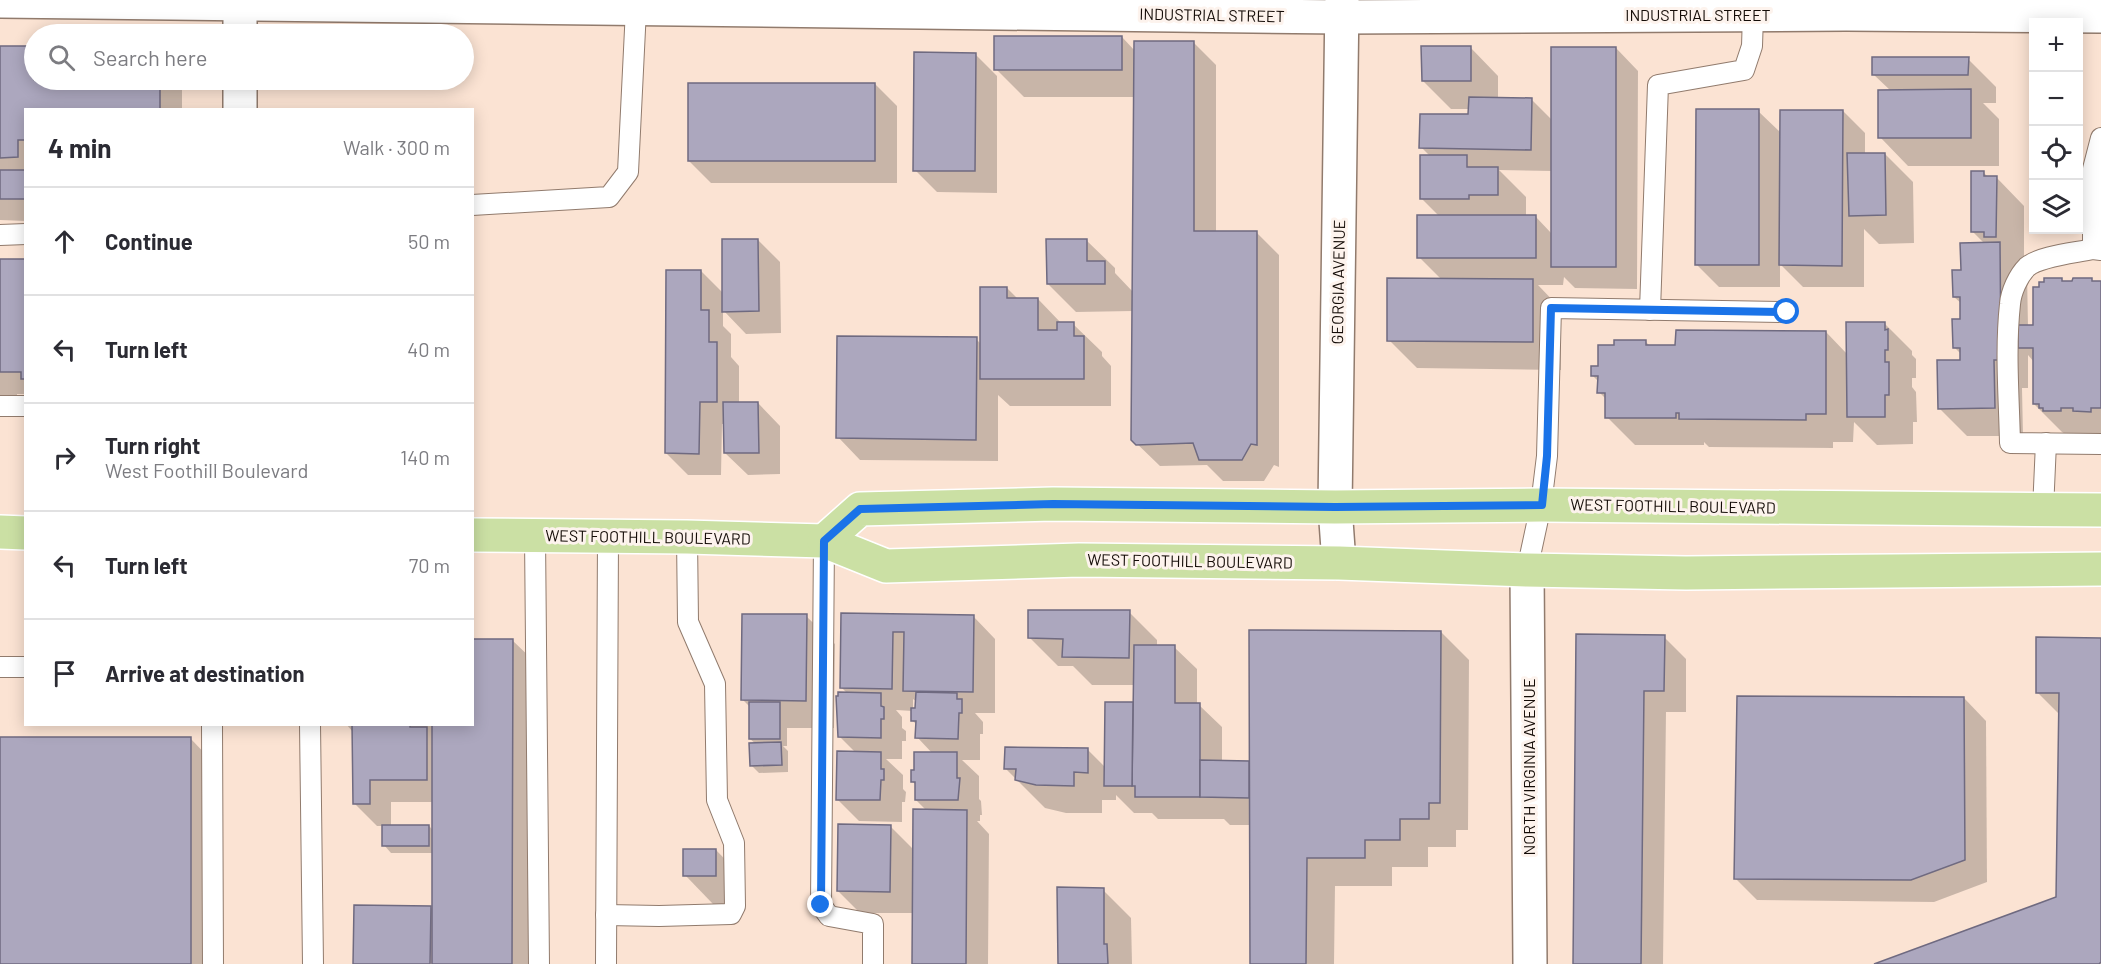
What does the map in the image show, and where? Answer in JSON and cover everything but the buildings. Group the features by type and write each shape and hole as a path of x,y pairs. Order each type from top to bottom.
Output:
{"main road":[{"name":"WEST FOOTHILL BOULEVARD","path":"824,541 860,509 1053,504 2101,510"},
{"path":"0,532 24,533"},
{"name":"WEST FOOTHILL BOULEVARD","path":"474,536 687,537 824,541 886,566 1079,560 1339,563 1686,573 2101,569"}],"street":[{"name":"INDUSTRIAL STREET","path":"0,1 240,19 300,3 636,9 781,5 1753,15 1846,7 2101,16"},
{"name":"GEORGIA AVENUE","path":"1339,563 1335,507 1342,9"},
{"path":"240,90 240,108"},
{"name":"NORTH VIRGINIA AVENUE","path":"1527,570 1530,964"}],"lane":[{"path":"474,205 609,197 627,172 636,9"},
{"path":"1650,310 1658,85 1744,70 1752,46 1753,15"},
{"path":"2101,138 2093,169 2097,249 2036,261 2026,268 2017,282 2010,302 2010,442 2101,444"},
{"path":"0,235 24,234"},
{"path":"1527,570 1542,505 1547,456 1551,308 1787,312"},
{"path":"0,405 24,406"},
{"path":"2043,510 2046,443"},
{"path":"535,536 538,964"},
{"path":"606,964 608,536"},
{"path":"606,915 731,914 735,906 734,843 717,800 715,684 688,622 687,537"},
{"path":"824,541 821,905 829,916 873,924 873,964"},
{"path":"0,667 24,667"},
{"path":"212,726 213,964"},
{"path":"310,726 313,964"}],"route":[{"path":"821,905 824,541 860,509 1053,504 1335,507 1542,505 1547,456 1551,308 1787,312"}]}
